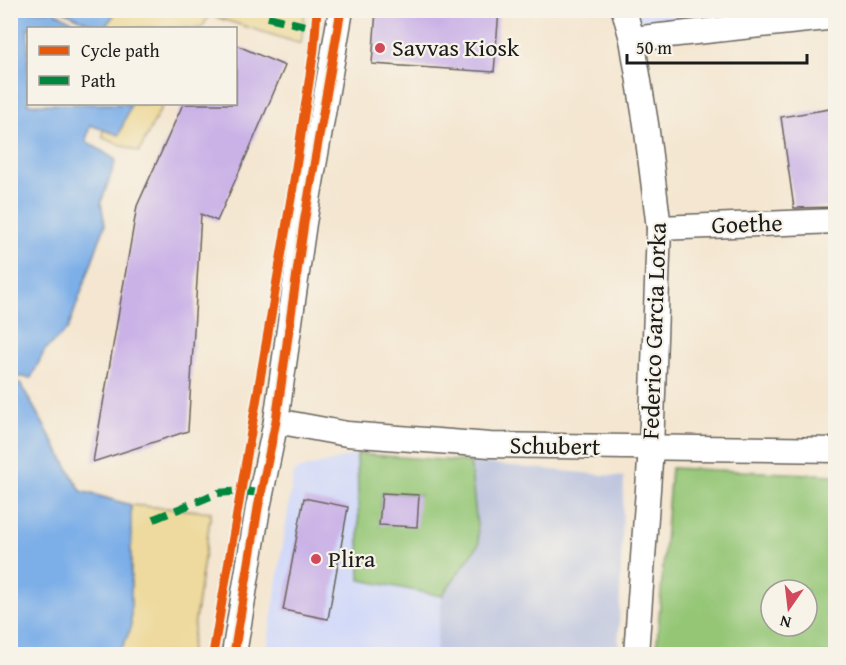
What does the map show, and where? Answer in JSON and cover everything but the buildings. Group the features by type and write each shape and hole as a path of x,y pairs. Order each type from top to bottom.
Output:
{"street":[{"path":"234,654 258,508 276,421 304,223 341,10"},
{"name":"Federico Garcia Lorka","path":"624,10 632,39 646,124 659,228 651,448 636,654"},
{"path":"632,39 836,17"},
{"name":"Goethe","path":"659,228 836,221"},
{"name":"Schubert","path":"276,421 347,434 480,444 836,450"}],"shaded area":[{"path":"807,10 632,39 615,11"},
{"path":"357,454 360,580 442,596 435,654 266,654 294,471"},
{"path":"470,462 624,477 618,654 435,654 442,596 479,544"}],"green space":[{"path":"357,454 470,462 479,544 442,596 360,580","holes":["382,493 419,495 380,525"]},
{"path":"671,468 835,475 835,654 656,654"}],"sand":[{"path":"117,10 305,11 301,44 209,15 203,27 105,27"},
{"path":"103,105 162,105 139,152 103,138"},
{"path":"11,382 20,383 81,491 131,505 211,512 190,654 11,654"}],"water":[{"path":"117,10 105,27 97,27 63,11"},
{"path":"10,11 53,11 84,27 27,27 27,105 131,105 119,135 90,125 86,141 116,160 101,203 105,225 68,329 45,350 31,378 11,376"},
{"path":"11,382 20,383 81,491 131,505 131,628 119,654 11,654"}],"marked path":[{"path":"268,17 310,27"},
{"path":"154,519 218,493 241,491 261,493"}],"cycle path":[{"path":"213,654 293,187 314,49 317,10"},
{"path":"234,654 258,508 276,421 304,223 341,10"}],"place":[{"name":"Savvas Kiosk","path":"380,48"},
{"name":"Plira","path":"316,559"}]}
